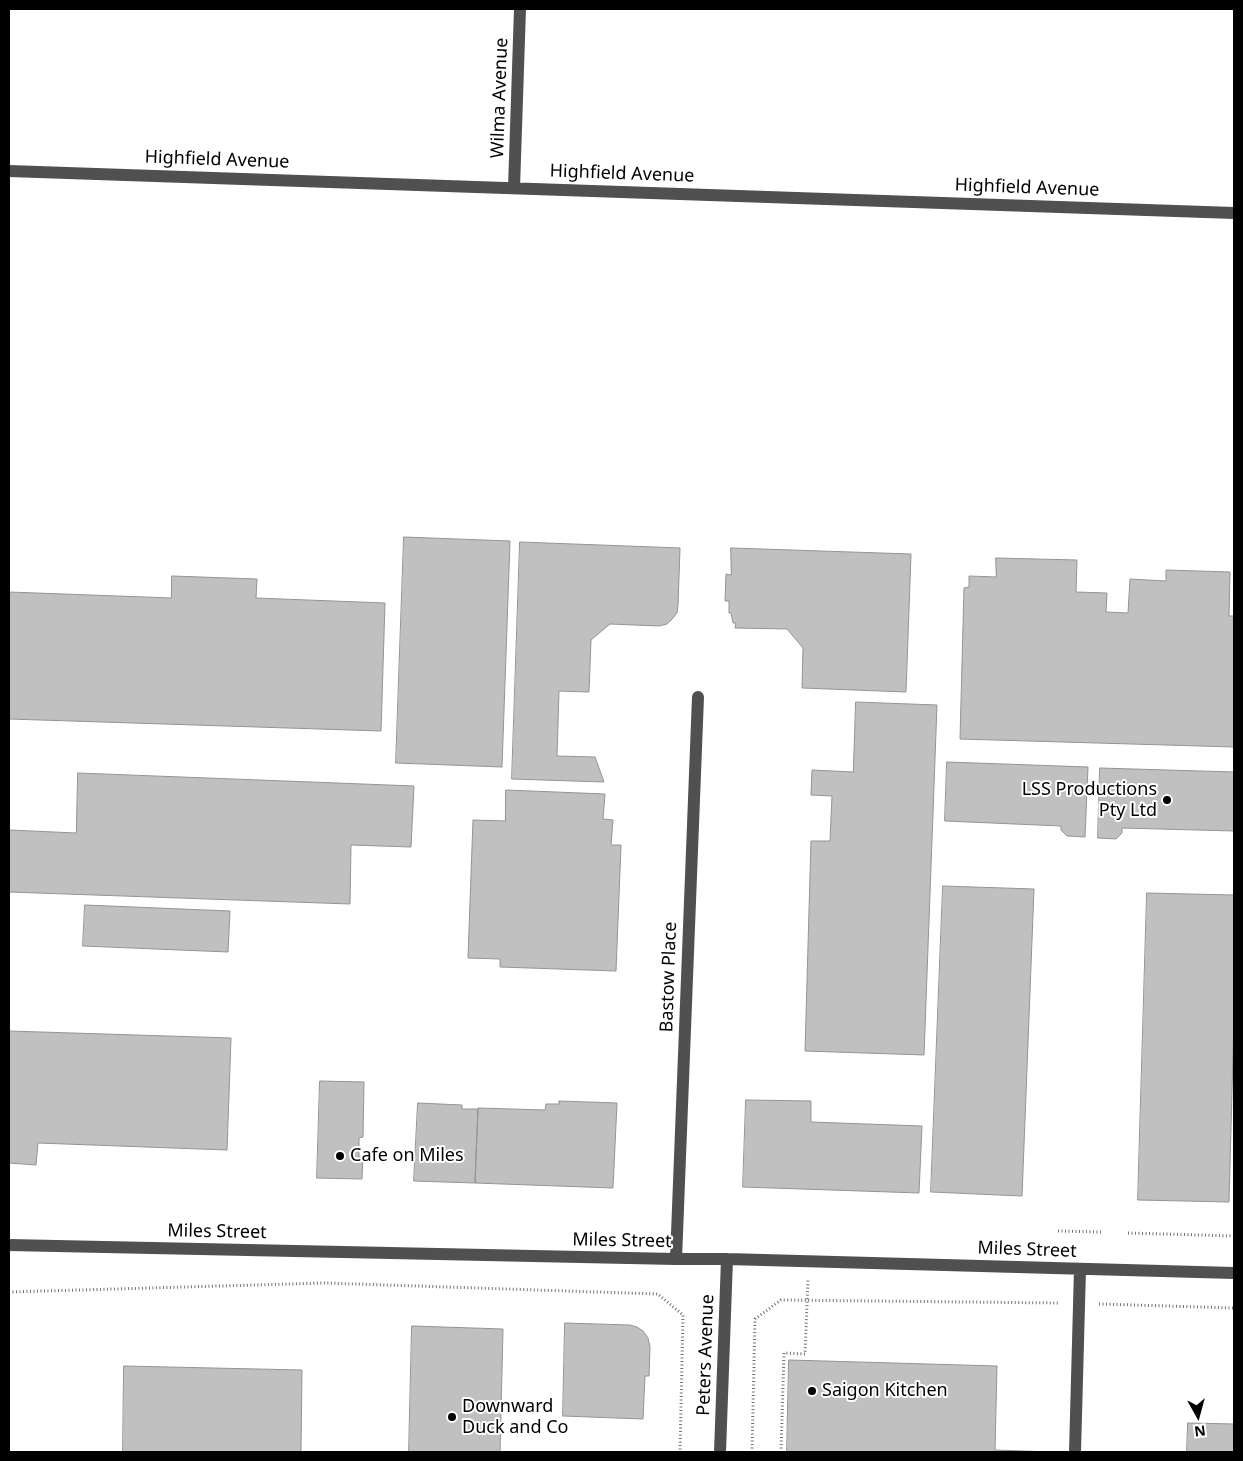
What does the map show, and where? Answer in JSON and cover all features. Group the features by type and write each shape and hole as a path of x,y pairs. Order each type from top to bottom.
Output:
{"street":[{"name":"Wilma Avenue","path":"514,188 520,9"},
{"name":"Highfield Avenue","path":"9,171 1234,212"},
{"name":"Bastow Place","path":"676,1259 698,697"},
{"name":"Miles Street","path":"9,1245 727,1259 1234,1273"},
{"name":"Peters Avenue","path":"720,1452 727,1259"},
{"path":"1075,1452 1080,1269"}],"path":[{"path":"1058,1231 1101,1232"},
{"path":"1128,1233 1234,1236"},
{"path":"781,1452 784,1353 806,1354 808,1261"},
{"path":"9,1292 325,1283 658,1294 684,1315 680,1452"},
{"path":"752,1452 756,1319 780,1300 1079,1303 1234,1308"}],"building":[{"path":"404,537 510,541 502,767 396,763"},
{"path":"520,542 680,548 678,605 677,613 673,618 667,624 659,626 610,624 591,640 589,692 559,691 557,756 595,757 604,782 512,779"},
{"path":"731,548 911,554 906,692 802,688 803,648 787,629 735,628 736,623 733,623 731,613 729,613 729,601 725,601 726,574 731,575"},
{"path":"996,558 1077,560 1076,592 1107,593 1106,612 1128,613 1130,579 1166,581 1166,570 1230,572 1229,616 1234,616 1234,747 960,739 964,588 969,587 969,576 996,577"},
{"path":"172,576 257,579 256,598 385,603 381,731 9,719 9,592 171,598"},
{"path":"856,702 937,705 924,1055 805,1051 811,841 830,841 832,796 811,795 812,770 853,772"},
{"path":"947,762 1088,767 1085,837 1067,836 1061,830 1061,826 945,821"},
{"name":"LSS Productions Pty Ltd","path":"1100,768 1234,772 1234,831 1122,828 1122,833 1116,839 1098,838"},
{"path":"78,773 414,786 411,847 351,845 350,904 9,892 9,830 76,833"},
{"path":"506,790 605,794 603,819 613,820 611,845 621,845 616,971 500,967 500,959 468,958 473,820 505,821"},
{"path":"943,886 1034,889 1022,1196 931,1192"},
{"path":"1147,893 1234,895 1234,1019 1229,1202 1138,1200"},
{"path":"85,905 230,911 228,952 83,946"},
{"path":"9,1031 231,1038 227,1150 38,1143 36,1165 9,1163"},
{"path":"320,1081 364,1082 363,1137 359,1138 359,1157 363,1156 362,1179 317,1178"},
{"path":"746,1100 811,1101 811,1122 922,1126 919,1193 743,1187"},
{"path":"559,1101 617,1103 613,1188 475,1183 478,1108 545,1110 546,1104 559,1104"},
{"path":"418,1103 462,1105 462,1109 478,1109 475,1183 414,1181"},
{"path":"565,1323 630,1325 643,1331 648,1338 650,1347 649,1376 645,1376 643,1419 563,1416"},
{"path":"412,1326 503,1329 500,1452 409,1452"},
{"path":"789,1360 997,1366 995,1450 1052,1452 787,1452"},
{"path":"124,1366 302,1370 301,1452 123,1452"},
{"path":"1188,1423 1234,1424 1234,1452 1187,1452"}],"place":[{"name":"LSS Productions Pty Ltd","path":"1167,800"},
{"name":"Cafe on Miles","path":"340,1156"},
{"name":"Saigon Kitchen","path":"812,1391"},
{"name":"Downward Duck and Co","path":"452,1417"}]}
